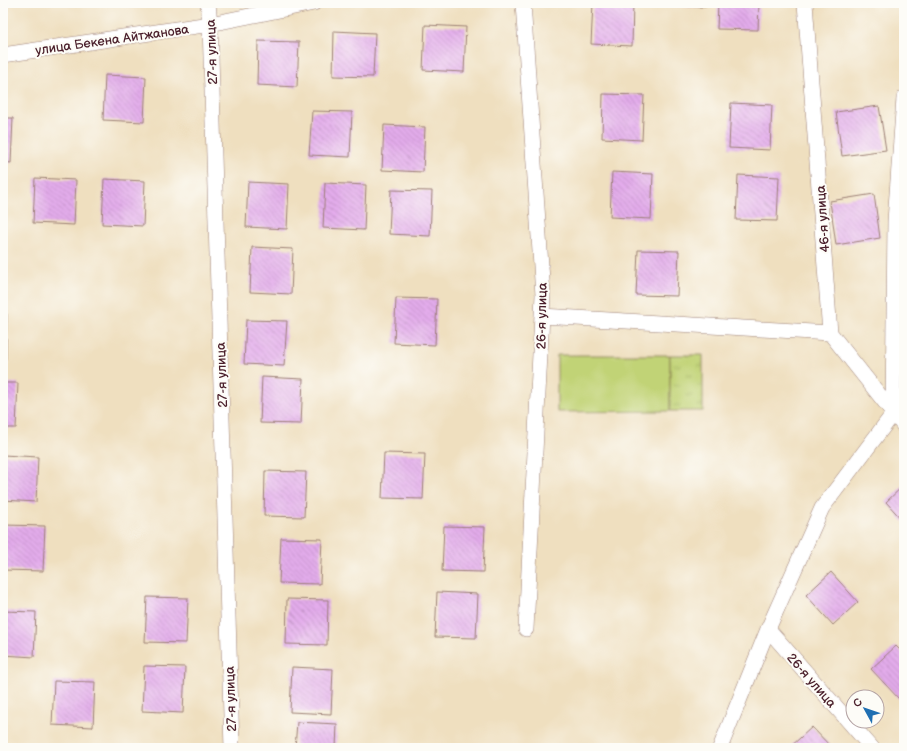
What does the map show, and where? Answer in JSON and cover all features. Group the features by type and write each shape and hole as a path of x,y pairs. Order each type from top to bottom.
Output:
{"street":[{"name":"27-я улица","path":"208,3 210,24 232,748"},
{"name":"улица Бекена Айтжанова","path":"3,55 210,24 314,3"},
{"name":"26-я улица","path":"523,3 543,295 526,629"},
{"name":"46-я улица","path":"805,3 830,333"},
{"path":"720,748 768,629 822,508 893,414 895,221 904,98"},
{"path":"542,316 830,333 904,426"},
{"name":"26-я улица","path":"768,629 872,748"}],"green space":[{"path":"557,355 670,355 670,411 557,412"},
{"path":"670,355 703,355 703,411 670,411"}],"building":[{"path":"593,3 633,3 632,46 591,44"},
{"path":"665,3 706,3 706,7 665,6"},
{"path":"718,3 759,3 758,30 717,29"},
{"path":"425,25 466,27 464,72 423,70"},
{"path":"334,31 375,33 373,77 333,76"},
{"path":"258,41 299,42 297,87 257,85"},
{"path":"105,75 146,77 144,122 103,120"},
{"path":"603,94 644,95 642,140 602,138"},
{"path":"731,103 772,105 770,150 729,148"},
{"path":"879,106 886,150 842,156 836,112"},
{"path":"312,111 352,112 350,157 309,155"},
{"path":"3,118 13,118 11,163 3,162"},
{"path":"384,125 425,127 423,172 382,170"},
{"path":"612,172 653,174 651,219 610,217"},
{"path":"738,175 779,177 777,221 736,220"},
{"path":"35,178 76,180 74,225 33,223"},
{"path":"104,179 145,181 143,226 102,224"},
{"path":"248,182 289,184 287,229 246,227"},
{"path":"325,183 366,185 364,230 323,228"},
{"path":"391,190 432,191 430,236 389,234"},
{"path":"874,194 880,238 836,245 830,201"},
{"path":"252,247 293,249 291,294 250,292"},
{"path":"638,250 679,251 677,296 636,295"},
{"path":"396,298 437,299 435,345 394,343"},
{"path":"3,314 7,314 6,359 3,359"},
{"path":"246,320 287,321 284,366 244,364"},
{"path":"262,377 303,379 301,424 260,423"},
{"path":"3,383 18,383 16,428 3,428"},
{"path":"384,453 425,454 423,499 382,498"},
{"path":"3,455 38,457 36,502 3,500"},
{"path":"265,471 306,472 304,517 264,516"},
{"path":"904,485 904,522 886,502"},
{"path":"4,525 45,526 43,571 3,570"},
{"path":"444,526 485,527 483,572 442,571"},
{"path":"281,538 322,539 320,584 279,583"},
{"path":"831,572 858,602 833,625 806,595"},
{"path":"437,592 478,594 476,638 435,637"},
{"path":"147,597 188,598 186,643 145,642"},
{"path":"287,599 328,600 327,645 286,644"},
{"path":"3,611 36,612 34,657 3,655"},
{"path":"896,646 904,654 904,694 899,699 871,669"},
{"path":"144,666 185,667 183,713 142,711"},
{"path":"292,667 333,669 331,714 290,712"},
{"path":"54,681 95,682 93,727 52,725"},
{"path":"297,722 337,724 336,748 295,748"},
{"path":"812,727 832,748 789,748"}]}
